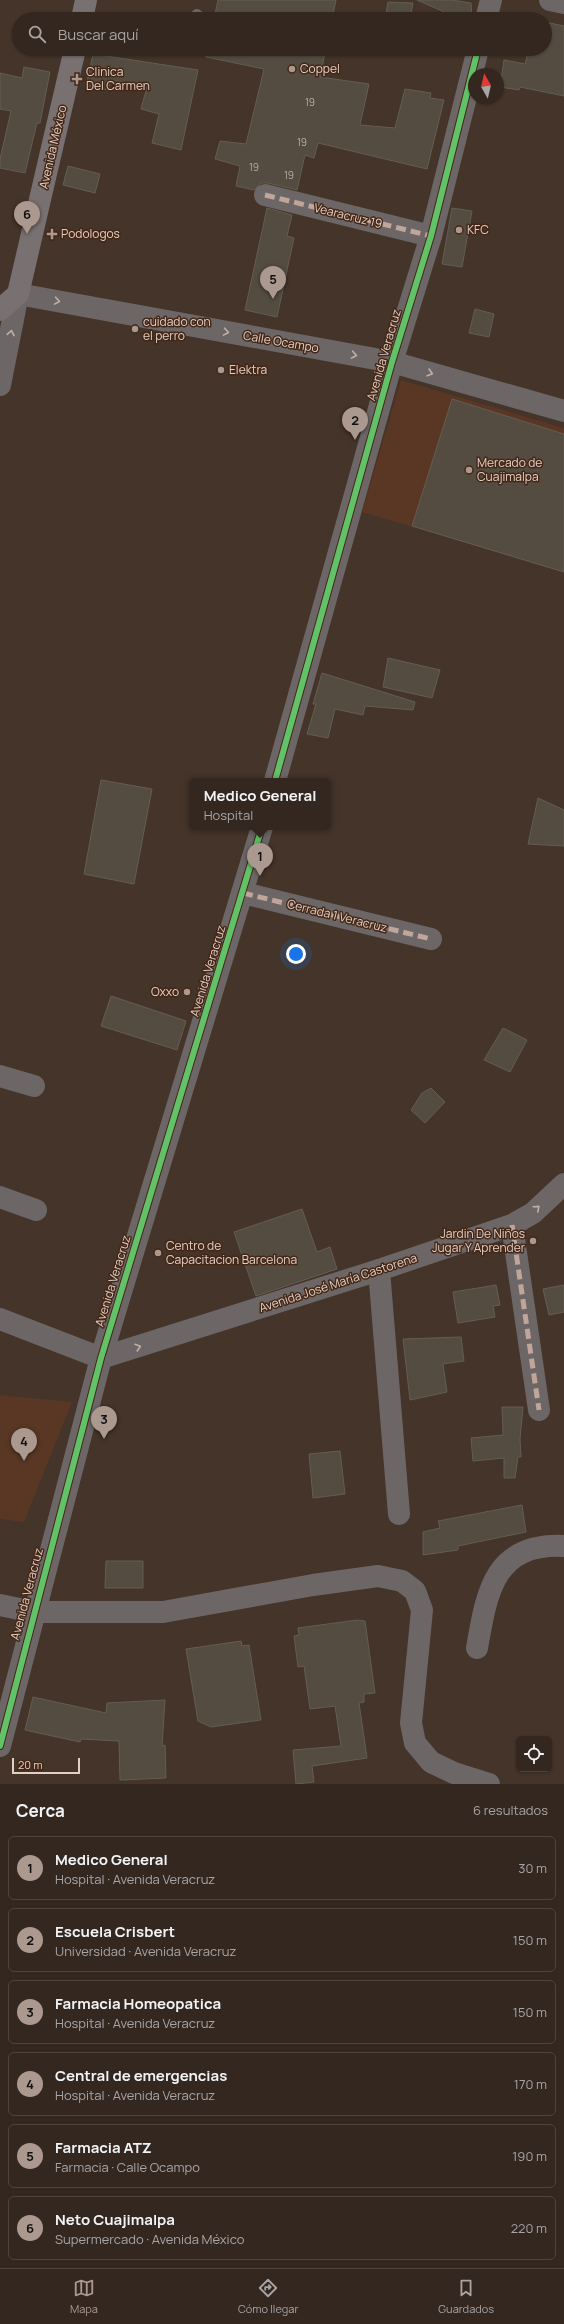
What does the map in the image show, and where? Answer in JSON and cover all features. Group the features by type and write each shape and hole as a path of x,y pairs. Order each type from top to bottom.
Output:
{"main road":[{"path":"83,12 86,0"},
{"name":"Avenida México","path":"18,294 73,56"},
{"path":"0,310 18,294"}],"street":[{"path":"488,12 491,0"},
{"path":"550,0 564,3"},
{"name":"Avenida Veracruz","path":"276,778 392,362 431,236 476,56"},
{"name":"Vearacruz 19","path":"265,195 431,236"},
{"name":"Calle Ocampo","path":"18,294 392,362 564,411"},
{"name":"Avenida México","path":"0,385 18,294"},
{"name":"Avenida Veracruz","path":"0,1746 101,1358 261,830"},
{"name":"Cerrada 1 Veracruz","path":"243,893 431,939"},
{"path":"0,1076 34,1086"},
{"name":"Avenida José María Castorena","path":"101,1358 379,1270 512,1225 533,1213 562,1189"},
{"path":"0,1197 36,1210"},
{"path":"512,1225 539,1410"},
{"path":"379,1270 399,1514"},
{"path":"0,1319 101,1358"},
{"path":"477,1648 484,1611 496,1577 512,1557 544,1545 564,1546"},
{"path":"0,1605 34,1612 163,1612 313,1585 378,1576 402,1581 415,1591 422,1610 411,1723 415,1744 431,1762 454,1773 489,1784"}],"shaded area":[{"name":"Mercado de Cuajimalpa","path":"401,380 564,428 564,572 362,512"},
{"path":"0,1395 72,1402 24,1522 0,1519"}],"building":[{"path":"218,0 336,0 333,12 215,12"},
{"path":"417,0 452,0 471,3 472,12 444,12"},
{"path":"388,2 413,3 411,12 386,12"},
{"path":"552,23 564,26 564,96 520,87 519,90 504,88 504,60 525,64 527,56 552,56"},
{"path":"93,56 106,56 198,70 181,150 152,143 159,114 141,109 147,87 111,80 108,90 86,86"},
{"path":"324,56 320,77 369,84 360,125 395,128 405,89 431,93 430,98 444,100 427,169 318,143 314,158 305,155 297,190 268,183 261,183 254,190 236,186 240,166 215,159 220,141 246,144 264,69 206,57"},
{"path":"24,67 50,72 40,123 37,123 25,173 0,168 0,159 11,111 0,109 0,73 22,78"},
{"path":"68,166 100,174 95,193 63,185"},
{"path":"267,208 292,215 287,236 294,238 277,317 245,310"},
{"path":"452,208 472,211 462,267 442,264"},
{"path":"475,309 494,314 489,337 469,333"},
{"name":"Mercado de Cuajimalpa","path":"452,399 564,434 564,572 412,526"},
{"path":"388,658 440,670 432,698 383,687"},
{"path":"322,673 415,702 413,710 365,706 363,715 335,709 328,738 307,734 316,704 313,704"},
{"path":"101,780 152,789 134,884 84,874"},
{"path":"538,798 564,810 564,846 528,844"},
{"path":"111,996 186,1021 177,1050 101,1026"},
{"path":"503,1028 527,1040 510,1072 484,1060"},
{"path":"431,1088 445,1102 425,1123 411,1110 422,1093"},
{"path":"302,1209 317,1252 330,1247 337,1269 256,1296 234,1232"},
{"path":"496,1285 500,1305 493,1306 495,1317 458,1323 453,1292"},
{"path":"564,1285 564,1312 549,1315 543,1289"},
{"path":"461,1337 464,1361 443,1364 447,1392 410,1400 403,1339"},
{"path":"502,1407 523,1407 520,1439 521,1457 518,1457 515,1478 504,1478 504,1458 473,1461 471,1438 503,1435"},
{"path":"340,1451 345,1494 313,1498 309,1454"},
{"path":"522,1505 526,1532 458,1546 458,1550 423,1555 423,1532 440,1528 438,1521"},
{"path":"106,1561 143,1561 143,1588 105,1588"},
{"path":"357,1620 365,1621 375,1693 364,1694 364,1702 359,1703 367,1758 312,1766 314,1782 296,1784 293,1750 341,1746 335,1706 310,1709 304,1666 298,1667 294,1636 299,1635 298,1628"},
{"path":"241,1641 242,1646 249,1645 261,1720 211,1727 198,1721 186,1649"},
{"path":"33,1697 106,1713 107,1703 165,1700 162,1746 165,1745 166,1778 120,1780 119,1741 81,1739 80,1742 25,1730"}],"marked path":[{"path":"265,195 431,236"},
{"path":"243,893 431,939"},
{"path":"512,1225 539,1410"}],"cycle path":[{"path":"276,778 392,362 431,236 476,56"},
{"path":"0,1746 101,1358 261,830"}],"place":[{"name":"Coppel","path":"292,69"},
{"name":"Clinica Del Carmen","path":"77,79"},
{"name":"KFC","path":"459,230"},
{"name":"Neto Cuajimalpa","path":"27,234"},
{"name":"Podologos","path":"52,234"},
{"name":"Farmacia ATZ","path":"273,299"},
{"name":"cuidado con el perro","path":"135,329"},
{"name":"Elektra","path":"221,370"},
{"name":"Escuela Crisbert","path":"355,440"},
{"name":"Mercado de Cuajimalpa","path":"469,470"},
{"name":"Medico General","path":"260,876"},
{"name":"Oxxo","path":"187,992"},
{"name":"Jardin De Niños Jugar Y Aprender","path":"533,1241"},
{"name":"Centro de Capacitacion Barcelona","path":"158,1253"},
{"name":"Farmacia Homeopatica","path":"104,1439"},
{"name":"Central de emergencias","path":"24,1461"}]}
